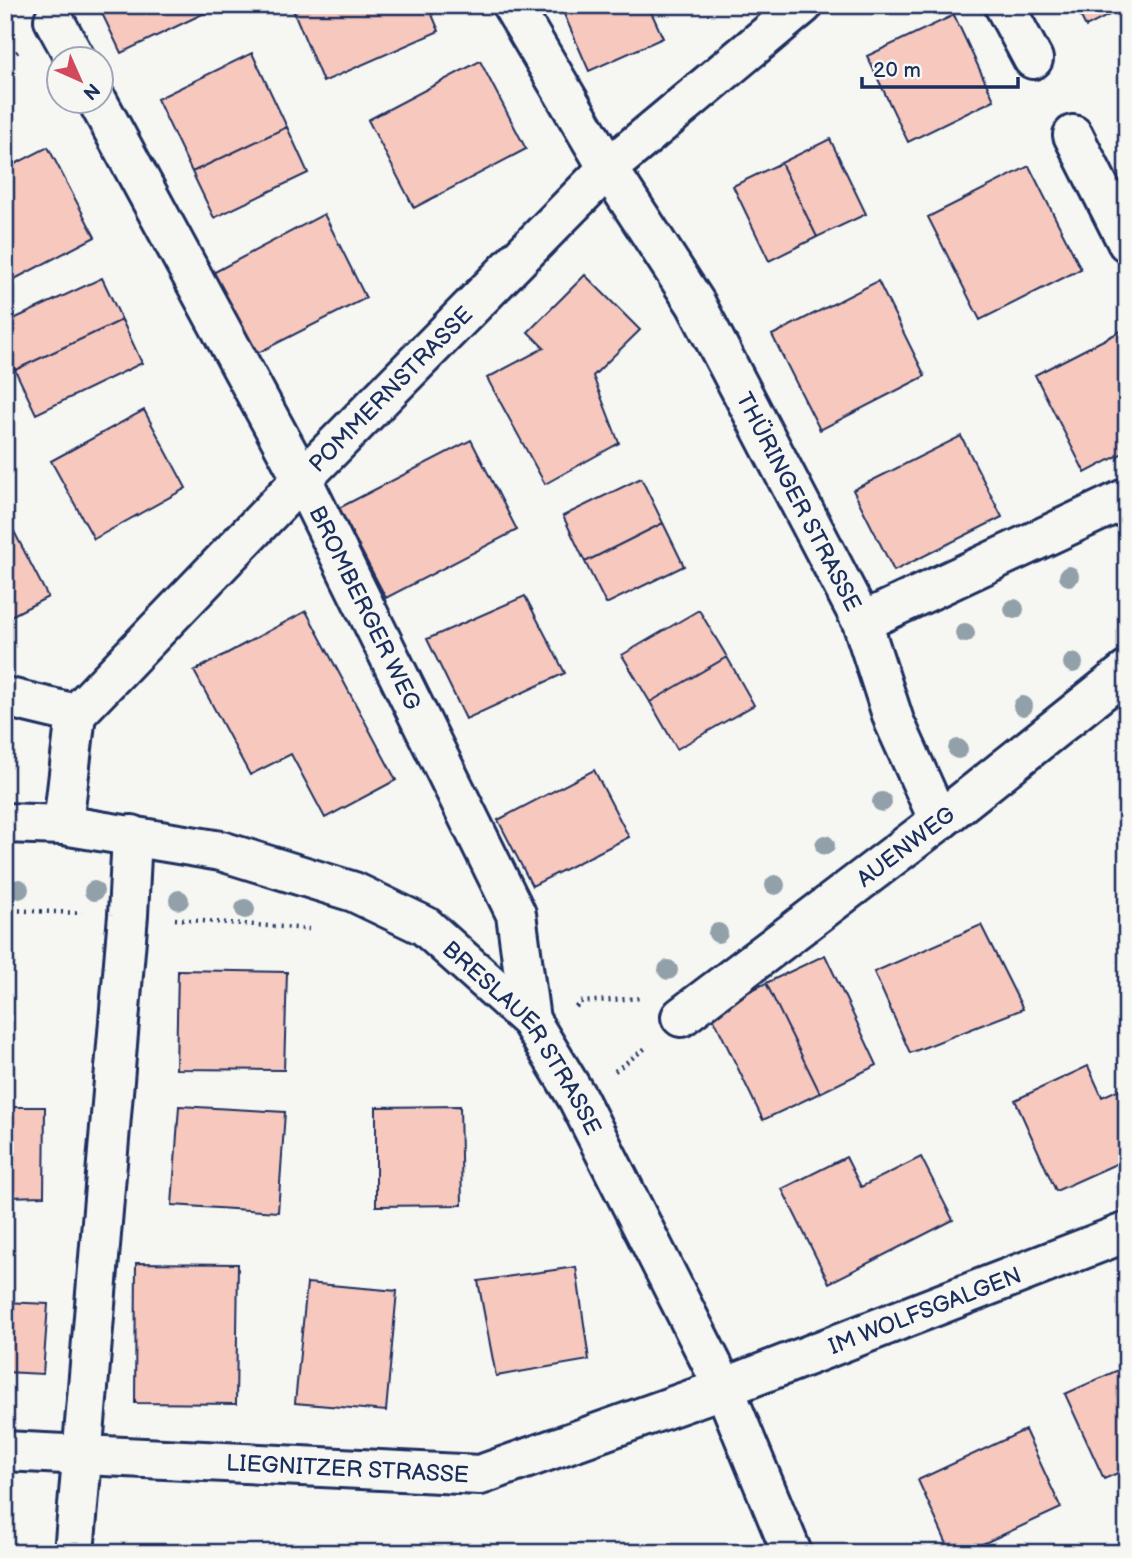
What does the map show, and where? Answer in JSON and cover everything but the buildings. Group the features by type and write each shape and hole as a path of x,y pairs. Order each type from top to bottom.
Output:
{"street":[{"name":"THÜRINGER STRASSE","path":"512,5 608,168 696,304 862,622 1127,498"},
{"name":"POMMERNSTRASSE","path":"76,714 302,479 608,168 803,5"},
{"path":"1004,5 1033,59"},
{"path":"54,20 68,46"},
{"name":"BROMBERGER WEG","path":"106,116 302,479 516,914 537,1030"},
{"path":"1073,135 1127,242"},
{"path":"862,622 894,721 939,821"},
{"name":"AUENWEG","path":"681,1017 939,821 1127,671"},
{"path":"5,697 76,714 63,825"},
{"name":"BRESLAUER STRASSE","path":"5,823 63,825 221,851 366,898 425,926 537,1030 578,1099 724,1388 793,1553"},
{"path":"74,1553 128,915 132,835"},
{"name":"IM WOLFSGALGEN","path":"724,1388 1127,1232"},
{"name":"LIEGNITZER STRASSE","path":"5,1451 82,1457 480,1475 724,1388"}],"path":[{"path":"5,910 128,915 310,929"},
{"path":"537,1030 580,1002 639,997 681,1017"}]}
